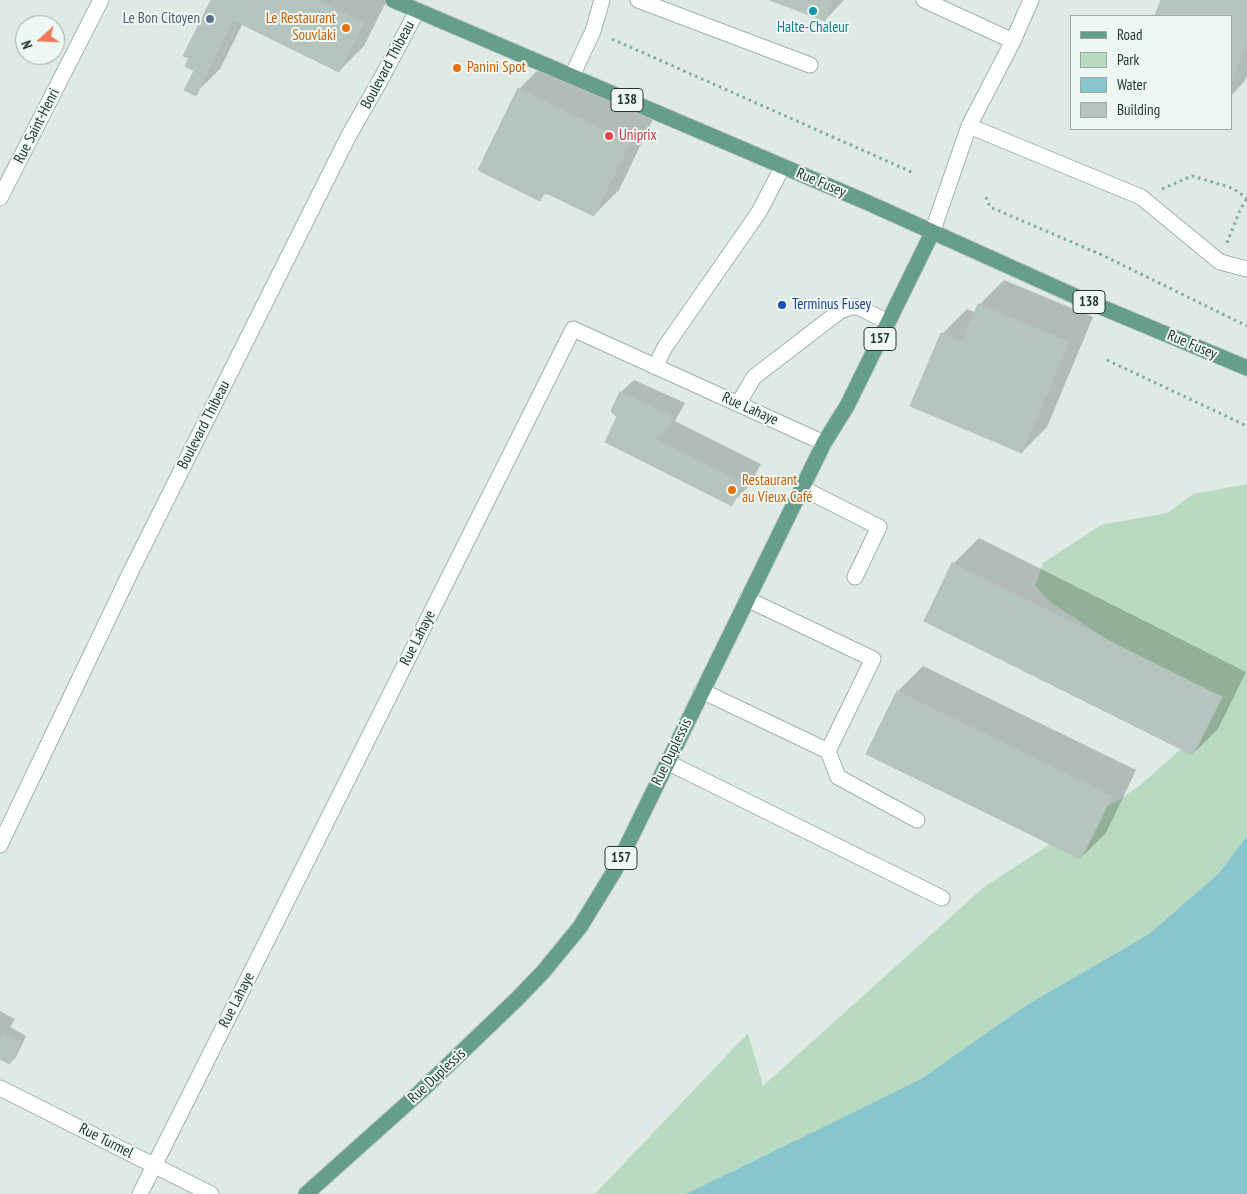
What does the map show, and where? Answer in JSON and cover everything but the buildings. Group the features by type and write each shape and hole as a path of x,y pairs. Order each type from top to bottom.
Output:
{"main road":[{"name":"Rue Fusey","path":"393,0 864,201 1077,297 1247,368"},
{"name":"Rue Duplessis","path":"306,1194 461,1054 517,1000 580,927 615,870 824,443 846,406 932,233"}],"street":[{"name":"Rue Saint-Henri","path":"0,198 101,0"},
{"path":"572,76 593,31 602,0"},
{"path":"638,0 810,65"},
{"path":"924,0 1013,41"},
{"path":"932,233 969,126 1013,41 1031,0"},
{"name":"Boulevard Thibeau","path":"0,844 136,561 348,137 417,11"},
{"path":"969,126 1142,197 1220,262 1247,269"},
{"path":"655,367 665,347 759,212 783,166"},
{"path":"738,404 754,377 840,310 852,306 858,307 888,322"},
{"name":"Rue Lahaye","path":"140,1194 573,329 824,443"},
{"path":"802,488 879,527 855,577"},
{"path":"747,599 873,659 828,752"},
{"path":"702,691 828,752 838,777 916,820"},
{"path":"667,762 942,898"},
{"name":"Rue Turmel","path":"0,1088 212,1194"}],"path":[{"path":"593,31 914,172"},
{"path":"1142,197 1192,176 1232,188 1247,198 1240,210 1224,250"},
{"path":"986,197 990,207 1102,255 1247,326"},
{"path":"1107,360 1247,426"}],"green space":[{"path":"1247,484 1247,836 1219,873 1149,934 1025,1006 921,1079 686,1194 595,1194 748,1033 763,1086 984,887 1138,787 1181,749 1192,695 1050,602 1035,586 1043,563 1101,525 1167,513 1193,494"}],"water":[{"path":"1247,836 1247,1194 686,1194 921,1079 1025,1006 1149,934 1219,873"}],"place":[{"name":"Halte-Chaleur","path":"813,11"},
{"name":"Le Bon Citoyen","path":"210,19"},
{"name":"Le Restaurant Souvlaki","path":"346,28"},
{"name":"Panini Spot","path":"457,68"},
{"name":"Uniprix","path":"609,136"},
{"name":"Terminus Fusey","path":"782,305"},
{"name":"Restaurant au Vieux Café","path":"732,490"}]}
